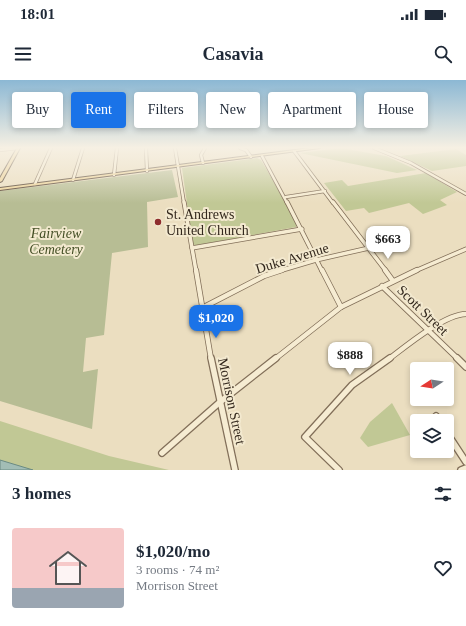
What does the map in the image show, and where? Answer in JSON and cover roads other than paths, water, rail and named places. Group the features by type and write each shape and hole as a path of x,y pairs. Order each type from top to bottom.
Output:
{"main road":[{"path":"0,181 9,166"},
{"path":"0,189 176,166"}],"street":[{"path":"35,184 43,166"},
{"path":"74,180 78,166"},
{"path":"114,175 115,166"},
{"name":"Morrison Street","path":"178,166 202,308 220,402 235,469"},
{"path":"268,166 286,197 316,260 341,307"},
{"path":"306,166 393,281"},
{"path":"417,166 466,194"},
{"path":"286,197 325,191"},
{"path":"192,248 302,229"},
{"name":"Duke Avenue","path":"202,308 264,276 316,260 369,248"},
{"path":"162,453 220,402 341,307 382,286 466,249"},
{"name":"Scott Street","path":"382,286 466,367"},
{"path":"339,470 306,438 352,385 428,331 458,314 466,314"},
{"path":"454,444 466,462"},
{"path":"461,470 466,468"}],"water":[{"path":"0,460 33,470 0,470"}],"place":[{"name":"St. Andrews United Church","path":"158,222"}],"park label":[{"name":"Fairview Cemetery","path":"56,242"}]}
